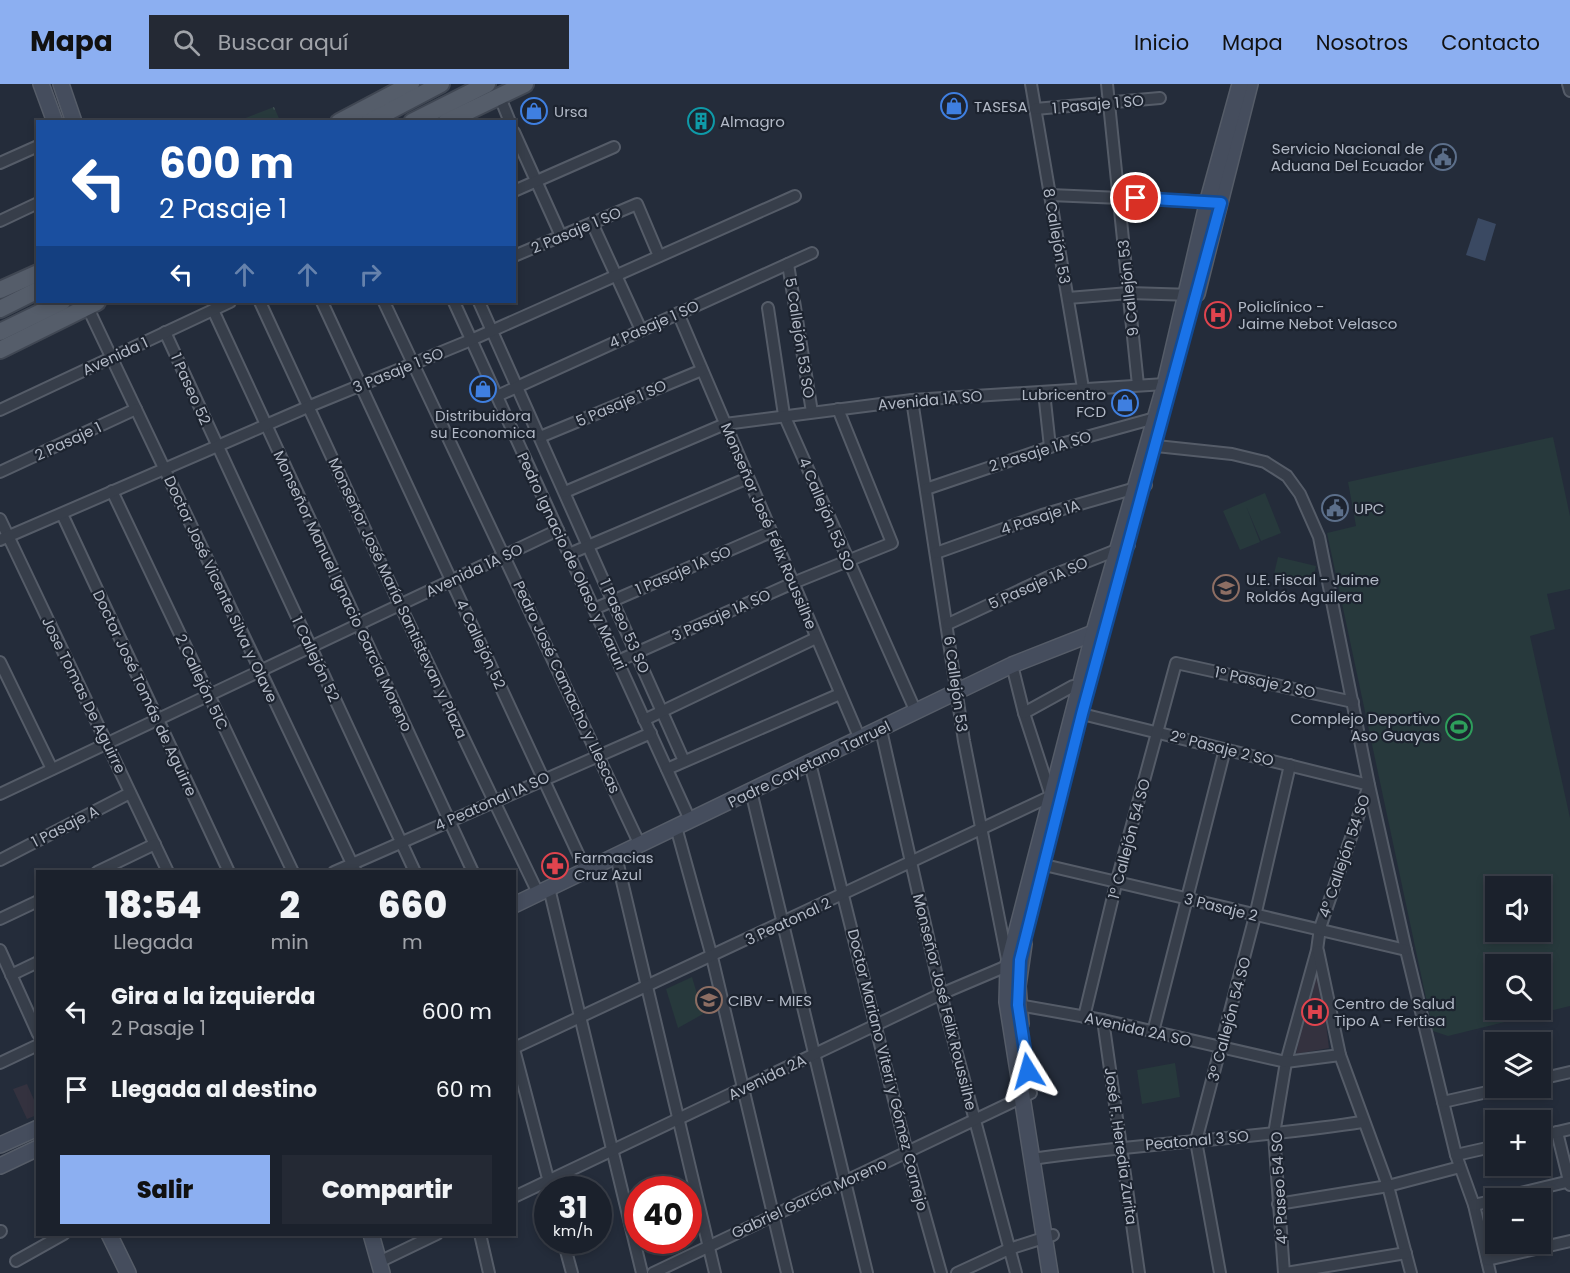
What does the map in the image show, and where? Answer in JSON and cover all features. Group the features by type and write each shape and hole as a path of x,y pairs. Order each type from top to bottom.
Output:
{"main road":[{"path":"343,120 411,84"},
{"path":"373,120 441,84"},
{"path":"417,120 493,90 525,84"},
{"path":"449,120 493,90"},
{"path":"0,290 36,274"},
{"path":"0,309 36,291"},
{"path":"0,332 60,303"},
{"path":"20,340 46,322 87,303"},
{"path":"0,350 87,303"}],"street":[{"path":"41,84 54,120"},
{"path":"61,84 73,120"},
{"name":"8 Callejón 53","path":"1031,84 1083,388"},
{"name":"9 Callejón 53","path":"1107,84 1138,384"},
{"path":"1215,202 1240,84"},
{"path":"1050,1273 1048,1236 1012,1004 1014,963 1100,630 1152,445 1215,202 1250,84"},
{"path":"1568,84 1570,91"},
{"path":"493,90 509,120"},
{"name":"1 Pasaje 1 SO","path":"1035,109 1160,98"},
{"path":"516,137 561,236"},
{"path":"0,163 36,147"},
{"path":"516,190 614,147"},
{"path":"1050,195 1215,202"},
{"name":"3 Pasaje 1 SO","path":"4,538 310,406 492,331 795,196"},
{"name":"2 Pasaje 1 SO","path":"516,255 637,204 659,256"},
{"path":"0,221 36,205"},
{"path":"592,223 641,330"},
{"name":"4 Pasaje 1 SO","path":"496,396 812,253"},
{"name":"5 Callejón 53 SO","path":"788,264 813,412"},
{"path":"1068,298 1129,293 1191,294"},
{"name":"Doctor José Vicente Silva y Olave","path":"87,303 259,672 354,868"},
{"name":"Avenida 1","path":"0,410 228,303"},
{"name":"Monseñor José María Santistevan y Plaza","path":"260,303 492,801 544,891 580,1017 642,1273"},
{"name":"4 Callejón 52","path":"322,303 586,871"},
{"name":"Pedro José Camacho y Llescas","path":"384,303 506,555 640,845"},
{"name":"Pedro Ignacio de Olaso y Maruri","path":"454,303 667,769 683,824 742,1089 787,1273"},
{"path":"479,303 540,437"},
{"name":"4 Callejón 53 SO","path":"768,308 784,415 846,560 916,712"},
{"name":"Monseñor Manuel Ignacio García Moreno","path":"213,310 471,870"},
{"name":"Monseñor José Félix Roussilhe","path":"678,313 860,739"},
{"path":"1152,445 1155,418 1185,319"},
{"name":"1 Paseo 52","path":"165,332 217,446"},
{"name":"5 Pasaje 1 SO","path":"540,437 702,370"},
{"name":"Avenida 1A SO","path":"565,492 725,424 912,400 1165,384"},
{"path":"1044,392 1050,447"},
{"name":"6 Callejón 53","path":"912,400 948,624 956,692 981,828 1014,963"},
{"name":"2 Pasaje 1","path":"0,472 136,409"},
{"name":"3 Pasaje 1A SO","path":"618,662 793,583 892,543 838,409"},
{"name":"2 Pasaje 1A SO","path":"926,489 1050,447 1155,418"},
{"name":"1 Paseo 53 SO","path":"540,437 684,761"},
{"path":"1152,445 1232,454 1265,462 1287,476 1300,494 1319,537 1369,785 1406,950 1456,1155 1474,1205 1490,1273"},
{"name":"1 Callejón 52","path":"217,446 414,870"},
{"path":"569,554 748,478"},
{"name":"4 Pasaje 1A","path":"936,554 1042,515 1140,486"},
{"name":"2 Callejón 51C","path":"112,492 292,870"},
{"name":"Doctor José Tomás de Aguirre","path":"62,514 228,870"},
{"name":"Jose Tomas De Aguirre","path":"0,519 4,538 167,870"},
{"name":"Avenida 1A SO","path":"0,793 558,531"},
{"name":"1 Pasaje 1A SO","path":"594,609 771,532"},
{"name":"5 Pasaje 1A SO","path":"948,624 1046,578 1124,547"},
{"name":"Padre Cayetano Tarruel","path":"516,903 881,730 1012,665 1100,630"},
{"path":"645,720 816,638"},
{"path":"0,662 52,769"},
{"name":"1º Pasaje 2 SO","path":"1176,663 1353,702"},
{"name":"1º Callejón 54 SO","path":"1084,1017 1117,880 1176,663"},
{"path":"1012,665 1024,713 1056,798"},
{"path":"1024,713 1073,686"},
{"path":"667,769 840,694"},
{"name":"2º Pasaje 2 SO","path":"1078,713 1369,785"},
{"name":"Monseñor José Felix Roussilhe","path":"881,730 941,994 1016,1273"},
{"name":"4 Peatonal 1A SO","path":"354,868 401,842 449,820 651,733"},
{"path":"1153,1032 1225,749"},
{"name":"Doctor Mariano Viteri y Gómez Cornejo","path":"810,763 845,895 907,1152 941,1273"},
{"name":"3º Callejón 54 SO","path":"1220,1273 1196,1141 1255,916 1290,765"},
{"name":"4º Callejón 54 SO","path":"1320,928 1369,785"},
{"path":"752,791 867,1273"},
{"name":"1 Pasaje A","path":"0,860 130,793"},
{"name":"3 Peatonal 2","path":"516,1047 845,895 981,828 1056,798"},
{"path":"101,870 154,844"},
{"path":"616,856 715,1273"},
{"name":"3 Pasaje 2","path":"1040,864 1117,880 1255,916 1320,928 1406,950"},
{"path":"0,919 36,901"},
{"name":"4º Paseo 54 SO","path":"1285,1273 1274,1134 1286,1062 1317,950 1320,928"},
{"path":"0,950 36,1028"},
{"path":"1317,950 1340,1055 1362,1122 1388,1186 1411,1273"},
{"path":"11,975 36,963"},
{"name":"Avenida 2A","path":"566,1176 612,1151 814,1054 941,994 1014,963"},
{"name":"Avenida 2A SO","path":"1012,1004 1102,1020 1286,1062 1340,1055"},
{"name":"José F. Heredia Zurita","path":"1102,1020 1139,1273"},
{"path":"0,1063 36,1046"},
{"path":"516,1056 547,1176"},
{"path":"1551,1076 1570,1072"},
{"path":"1443,1102 1485,1093"},
{"name":"Gabriel García Moreno","path":"652,1273 1027,1095"},
{"name":"Peatonal 3 SO","path":"1037,1159 1121,1146 1274,1134 1362,1122"},
{"path":"0,1145 36,1129"},
{"path":"1551,1133 1570,1129"},
{"path":"1544,1188 1570,1182 1557,1132"},
{"path":"1456,1155 1485,1148"},
{"path":"0,1166 36,1150"},
{"path":"1278,1204 1388,1186 1460,1167"},
{"name":"Avenida 2A","path":"516,1196 534,1190"},
{"path":"1474,1205 1485,1202"},
{"path":"16,1261 60,1236"},
{"path":"110,1236 128,1273"},
{"path":"372,1236 381,1268 412,1240 429,1236"},
{"path":"480,1236 489,1273"},
{"path":"957,1273 1009,1249 1048,1236"},
{"path":"1048,1236 1059,1273"},
{"path":"1487,1260 1570,1241"},
{"path":"1285,1273 1374,1261 1406,1253"},
{"path":"567,1254 572,1273"},
{"path":"1374,1261 1376,1273"}],"shaded area":[{"name":"Policlínico - Jaime Nebot Velasco","path":"1208,306 1230,314 1227,325 1205,316"},
{"name":"Centro de Salud Tipo A - Fertisa","path":"1313,975 1320,977 1329,1048 1296,1054"},
{"path":"27,1084 36,1104 36,1115 27,1119 13,1089"}],"green space":[{"path":"274,107 280,120 241,120"},
{"name":"Complejo Deportivo Aso Guayas","path":"1553,437 1570,516 1570,589 1547,594 1555,629 1530,636 1570,818 1570,1006 1551,1011 1551,954 1485,954 1485,1020 1513,1020 1448,1036 1433,1031 1327,533 1356,526 1348,482"},
{"path":"1265,493 1281,533 1261,541 1246,506 1260,542 1240,550 1223,511"},
{"path":"1278,557 1316,566 1312,583 1274,574"},
{"path":"692,977 703,1014 678,1028 666,989"},
{"path":"1175,1063 1180,1097 1142,1104 1137,1070"}],"water":[{"path":"1478,218 1496,224 1485,261 1466,255"}],"place":[{"name":"TASESA","path":"954,106"},
{"name":"Ursa","path":"534,111"},
{"name":"Almagro","path":"701,121"},
{"name":"Servicio Nacional de Aduana Del Ecuador","path":"1443,157"},
{"name":"Policlínico - Jaime Nebot Velasco","path":"1218,315"},
{"name":"Distribuidora su Economica","path":"483,389"},
{"name":"Lubricentro FCD","path":"1125,403"},
{"name":"UPC","path":"1335,508"},
{"name":"U.E. Fiscal - Jaime Roldós Aguilera","path":"1226,588"},
{"name":"Complejo Deportivo Aso Guayas","path":"1459,727"},
{"name":"Farmacias Cruz Azul","path":"555,866"},
{"name":"CIBV - MIES","path":"709,1000"},
{"name":"Centro de Salud Tipo A - Fertisa","path":"1315,1012"}],"route":[{"path":"1028,1071 1018,1005 1020,960 1082,714 1221,203 1208,200 1136,198"}]}
